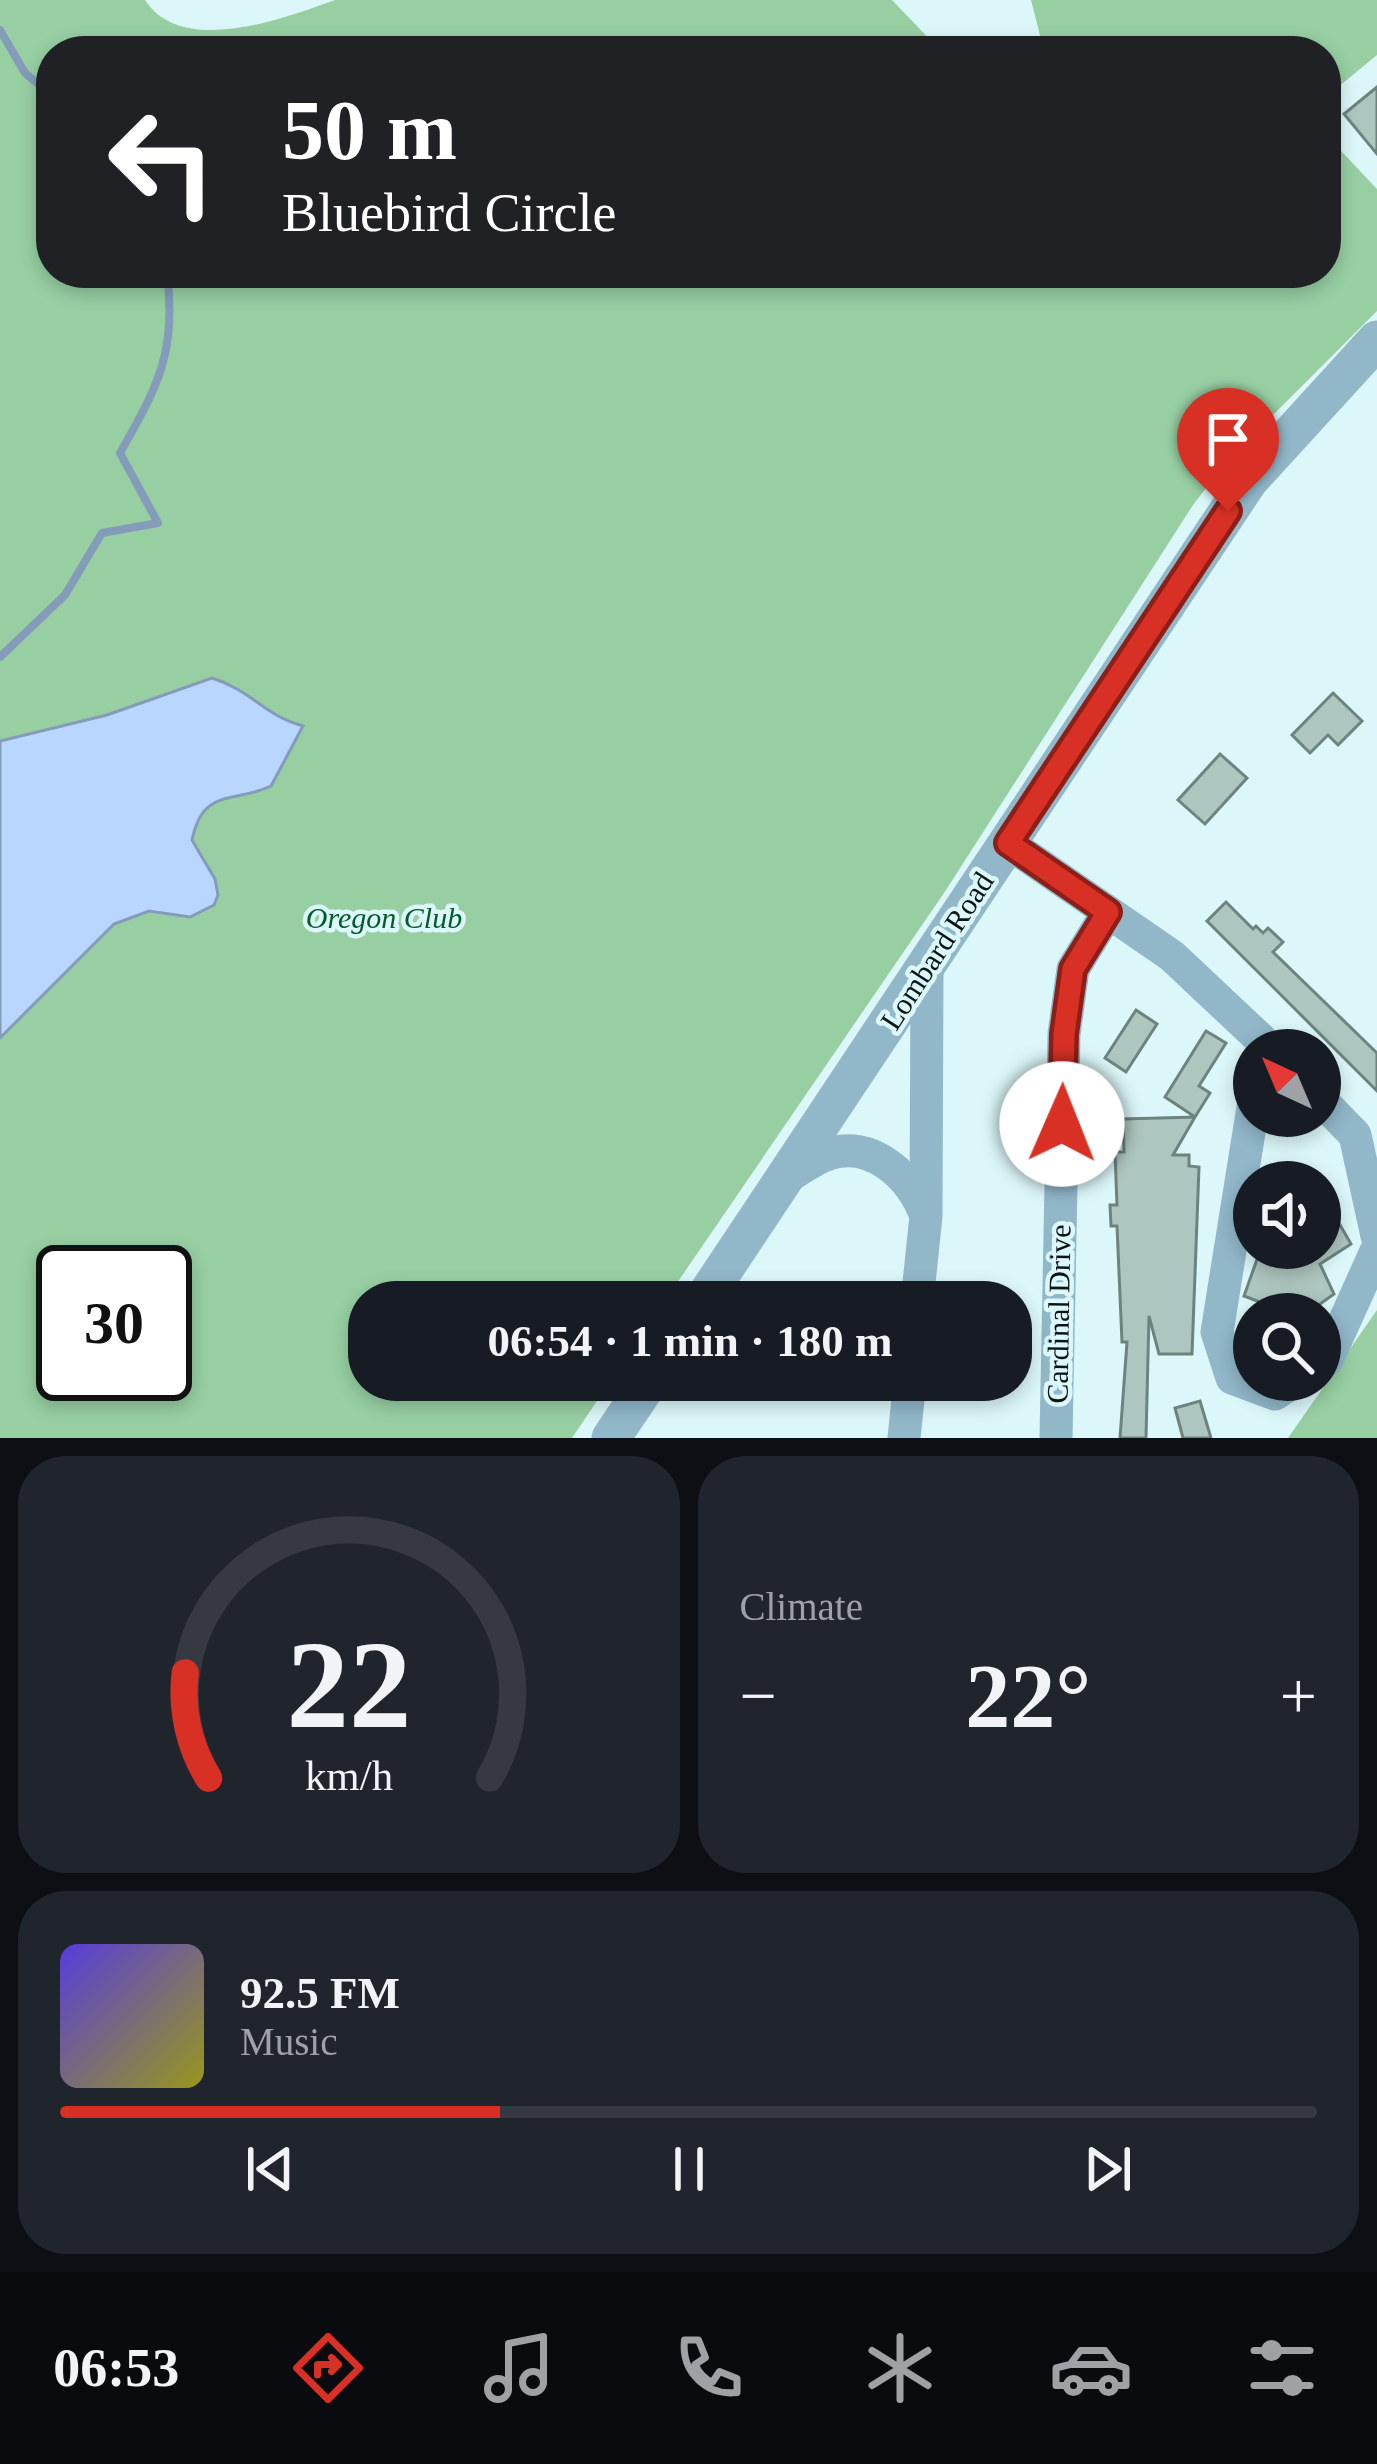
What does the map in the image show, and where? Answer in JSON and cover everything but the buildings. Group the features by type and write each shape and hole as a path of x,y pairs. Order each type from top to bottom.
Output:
{"street":[{"name":"Lombard Road","path":"716,1281 1249,480 1377,340"},
{"path":"1008,843 1172,956 1247,1029"},
{"name":"Cardinal Drive","path":"1056,1438 1064,1034 1073,969 1108,912"},
{"path":"919,1281 926,1216 927,969"},
{"path":"1341,1121 1355,1135 1377,1237"},
{"path":"1233,1378 1217,1332 1248,1137"},
{"path":"785,1179 826,1154 855,1151 906,1176 926,1216"},
{"path":"1341,1331 1377,1249"},
{"path":"611,1438 636,1401"},
{"path":"905,1437 908,1401"}],"green space":[{"name":"Oregon Club","path":"0,0 145,0 162,17 183,27 207,30 261,23 335,0 892,0 927,36 36,36 36,288 1341,288 1341,151 1377,189 1377,311 1226,462 1193,505 946,890 678,1281 348,1281 348,1401 597,1401 572,1438 0,1438"},
{"path":"1031,0 1377,0 1377,55 1341,85 1341,36 1040,36"},
{"path":"1377,1310 1377,1438 1288,1438 1314,1401 1341,1401 1341,1362"}],"water":[{"path":"212,678 303,726 271,786 212,804 197,823 192,840 215,879 218,895 214,905 190,917 149,911 114,924 0,1038 0,741 107,715"}],"waterway":[{"path":"0,30 25,73 36,82"},
{"path":"0,657 65,595 102,533 158,523 120,453 162,368 169,325 168,288"}],"route":[{"path":"1062,1124 1064,1034 1073,969 1108,912 1008,843 1228,511"}]}
